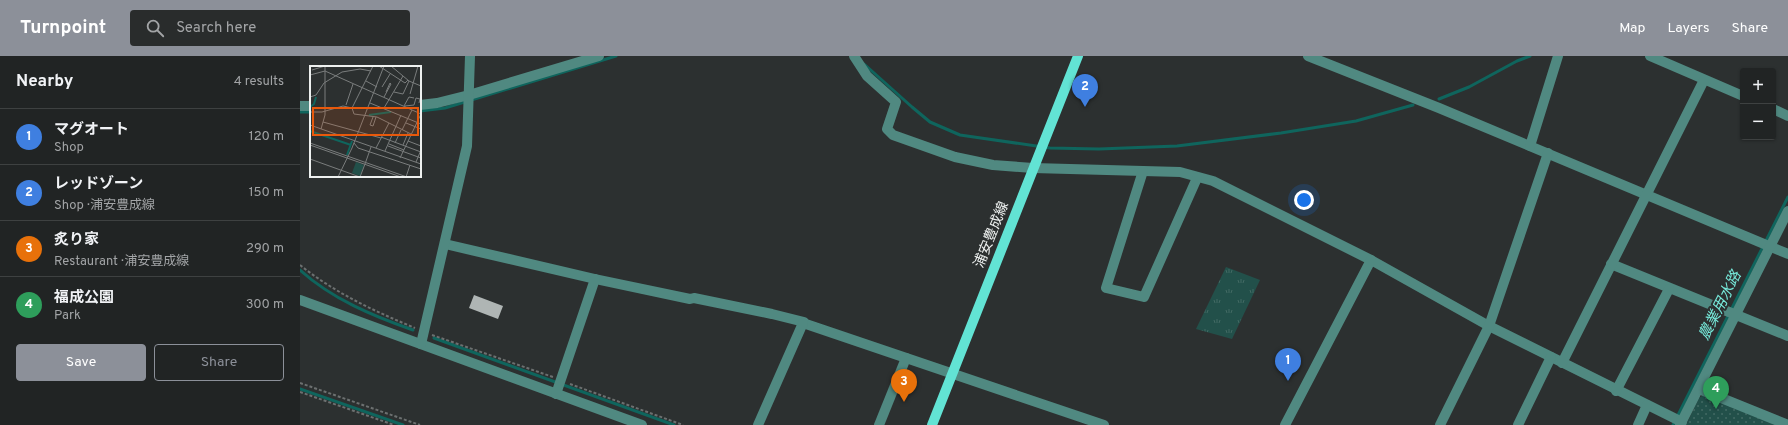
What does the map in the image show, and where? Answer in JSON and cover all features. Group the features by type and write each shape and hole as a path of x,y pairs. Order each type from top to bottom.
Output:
{"main road":[{"name":"浦安豊成線","path":"932,425 1078,56"}],"street":[{"path":"421,344 467,146 470,56"},
{"path":"421,105 469,100 599,56"},
{"path":"854,56 867,76 896,102 887,130 893,135 976,163 1033,168 1180,172 1197,178 1213,181 1371,260 1489,326 1616,391 1647,404 1678,421 1699,389 1731,314 1766,245 1788,211"},
{"path":"1308,56 1439,108 1788,254"},
{"path":"1530,146 1558,56"},
{"path":"1650,56 1740,95"},
{"path":"1562,363 1704,80"},
{"path":"1776,110 1788,116"},
{"path":"1440,425 1489,326 1548,153"},
{"path":"1143,171 1106,288 1144,297 1197,178"},
{"path":"445,244 595,279 772,314 804,322 803,324 1104,425"},
{"path":"1285,425 1371,260"},
{"path":"1611,264 1669,289 1788,336"},
{"path":"559,385 595,279"},
{"path":"1616,391 1669,289"},
{"path":"300,300 421,344 559,385 642,425"},
{"path":"758,425 803,324"},
{"path":"879,425 906,358"},
{"path":"1518,425 1551,358"},
{"path":"1699,389 1788,425"},
{"path":"1638,425 1647,404"}],"path":[{"path":"300,265 318,280 350,299 424,332 559,385 683,425"},
{"path":"300,383 420,425"},
{"path":"300,392 394,425"}],"green space":[{"path":"1226,267 1260,280 1232,339 1196,329"},
{"path":"1702,396 1707,396 1777,425 1686,425 1699,398"}],"building":[{"path":"474,295 503,306 498,319 469,308"}],"waterway":[{"path":"421,111 445,108 616,56"},
{"path":"1439,99 1469,87 1517,61 1530,56"},
{"path":"864,64 930,122 960,135 1050,148 1099,149 1177,146 1281,133 1356,121 1413,105"},
{"path":"300,112 310,112"},
{"name":"農業用水路","path":"1673,425 1788,197"},
{"path":"300,270 326,290 354,306 368,313 413,330"},
{"path":"434,338 674,425"},
{"path":"300,389 403,425"}],"place":[{"name":"レッドゾーン","path":"1085,107"},
{"name":"マグオート","path":"1288,381"},
{"name":"炙り家","path":"904,402"},
{"name":"福成公園","path":"1716,409"}]}
